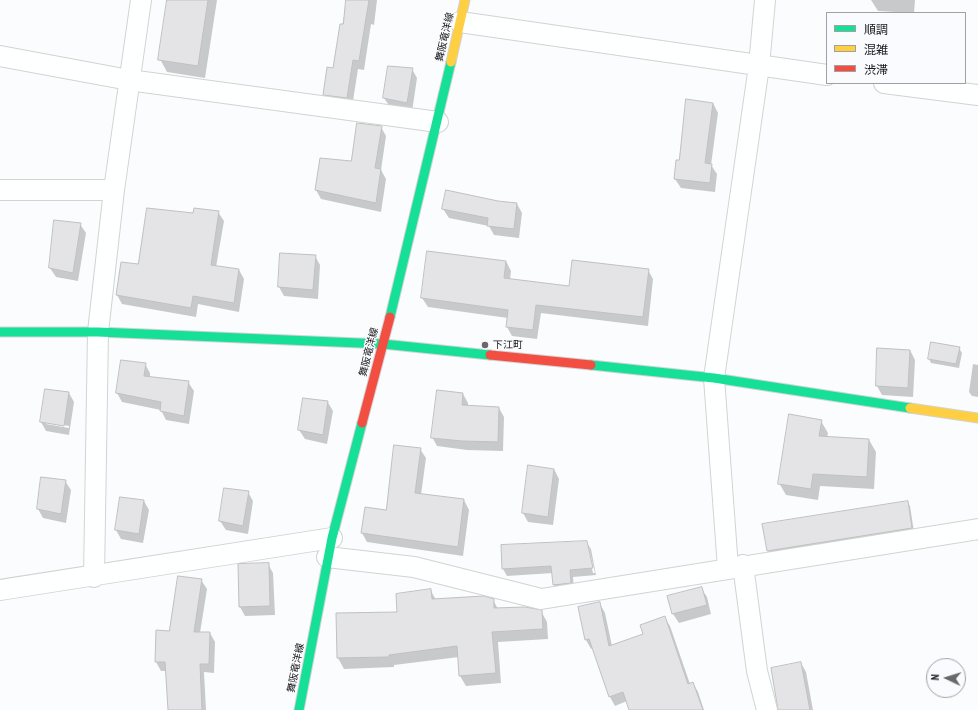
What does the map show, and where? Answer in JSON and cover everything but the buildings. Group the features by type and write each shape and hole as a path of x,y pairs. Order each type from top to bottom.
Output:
{"street":[{"path":"94,577 98,332 114,190 141,0"},
{"name":"舞阪竜洋線","path":"299,710 330,548 383,344 438,122 465,0"},
{"path":"765,0 759,66 714,378 735,566 757,671 767,710"},
{"path":"460,22 826,75"},
{"path":"0,56 129,80 438,122"},
{"path":"892,84 978,95"},
{"path":"0,190 114,190"},
{"path":"0,332 98,332 383,344 714,378 978,418"},
{"path":"0,590 330,548 414,567 541,599 735,566 978,529"}],"traffic: fast":[{"path":"390,317 451,62"},
{"path":"0,332 98,332 383,344 490,355"},
{"path":"591,365 714,378 910,408"},
{"path":"299,710 332,538 362,423"}],"traffic: slow":[{"path":"451,62 465,0"},
{"path":"910,408 978,418"}],"traffic: jam":[{"path":"362,423 390,317"},
{"path":"490,355 591,365"}],"place":[{"name":"下江町","path":"485,345"}]}
